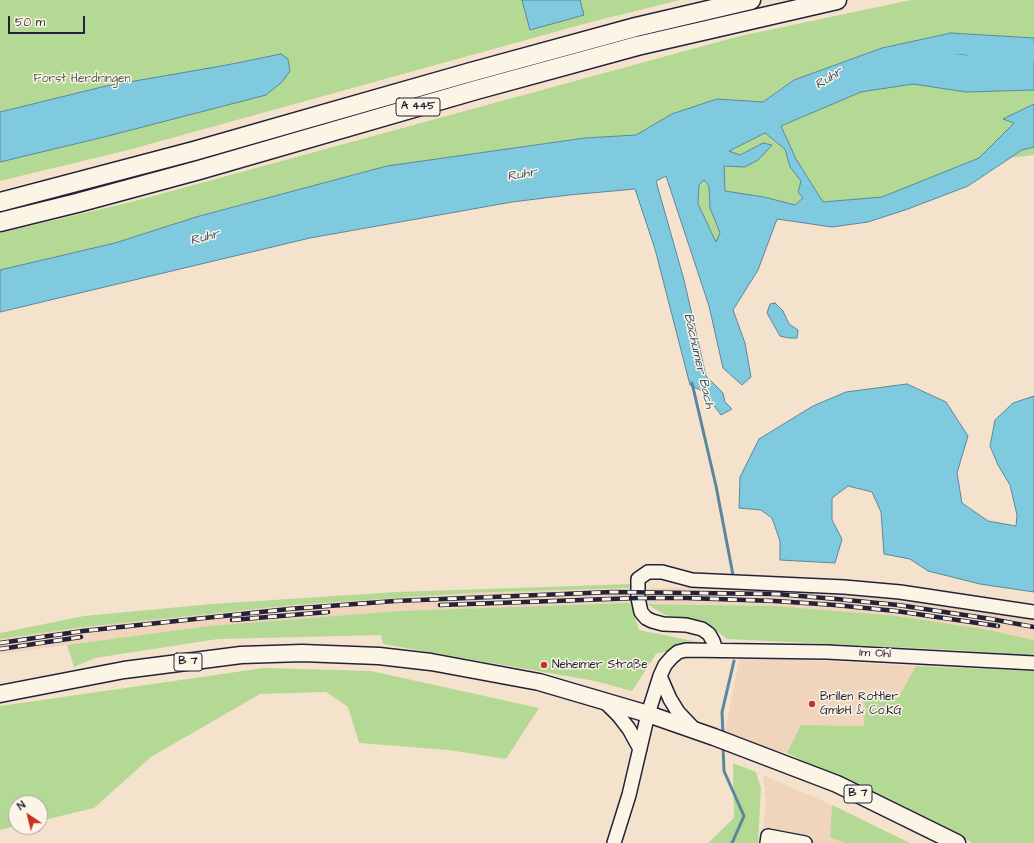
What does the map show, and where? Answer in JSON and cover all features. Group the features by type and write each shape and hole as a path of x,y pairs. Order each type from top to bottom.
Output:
{"highway":[{"name":"A 445","path":"0,202 186,153 629,29 751,0"},
{"name":"A 445","path":"0,222 199,170 476,90 637,46 838,0"}],"main road":[{"name":"B 7","path":"0,694 124,670 241,656 302,653 379,656 431,662 539,682 648,714 837,784 957,843"}],"street":[{"path":"614,843 629,795 648,714 660,676 665,666 678,652 686,650 716,650 709,634 702,629 686,625 663,624 646,618 641,612 638,598 638,579 648,572 662,572 692,580 844,587 900,592 1034,612"},
{"name":"Im Ohl","path":"716,650 827,652 1034,663"},
{"path":"660,676 670,699 678,712 697,731"},
{"path":"603,701 625,725 640,749"},
{"path":"767,843 768,836 805,843"}],"shaded area":[{"path":"700,587 778,588 837,592 899,598 993,612 1034,620 1034,640 989,630 775,606 631,603 397,611 209,626 0,654 0,639 84,627 293,605 468,593"},
{"path":"740,657 916,666 898,698 864,726 801,725 787,753 724,736"},
{"path":"763,775 832,805 830,837 844,843 762,843 766,799"}],"green space":[{"name":"Forst Herdringen","path":"0,0 680,0 591,22 132,149 0,181"},
{"path":"911,0 1034,0 1034,38 951,33 882,48 794,80 763,102 717,99 672,114 636,135 585,138 387,166 196,217 115,243 0,270 0,233 135,201 740,36"},
{"path":"959,43 975,44 968,55 935,52"},
{"path":"913,84 966,92 1034,90 1034,104 1004,119 1014,123 979,158 882,197 823,202 796,159 781,126 861,92"},
{"path":"764,132 785,149 790,167 801,181 798,192 803,198 795,205 763,197 725,191 724,166 745,167 763,143 740,155 728,151"},
{"path":"1034,147 1034,155 1009,158 1022,150"},
{"path":"704,180 709,186 710,208 720,233 716,242 698,204 699,185"},
{"path":"632,584 631,588 468,593 293,605 84,627 0,639 0,633 84,616 212,604 396,592"},
{"path":"631,603 639,630 698,642 656,654 632,691 595,681 383,644 381,635 218,639 95,658 74,667 67,645 209,626 397,611"},
{"path":"647,604 775,606 896,616 989,630 1034,640 1034,656 955,650 727,639 704,621 665,615"},
{"path":"916,666 1034,671 1034,843 973,843 787,753 801,725 864,726 865,695 898,698"},
{"path":"264,668 371,671 539,708 506,759 449,750 359,743 348,707 326,692 260,694 151,757 94,808 48,819 48,795 8,795 8,828 0,830 0,706"},
{"path":"733,763 756,772 761,788 758,843 708,843 734,818"},
{"path":"832,805 910,843 844,843 830,837"}],"water":[{"path":"522,0 580,0 584,15 530,30"},
{"path":"951,33 1034,38 1034,90 966,92 913,84 861,92 781,126 796,159 823,202 882,197 979,158 1014,123 1003,119 1034,104 1034,147 1022,150 968,186 908,209 868,222 832,227 777,219 758,270 733,310 745,343 751,377 742,385 723,368 709,306 666,176 656,181 684,280 706,376 723,393 725,402 732,409 721,415 704,392 690,385 655,249 635,189 512,202 310,238 0,312 0,270 115,243 196,217 387,166 585,138 636,135 672,114 717,99 763,102 794,80 882,48","holes":["959,43 975,45 968,55 936,52","765,133 785,149 790,167 801,181 798,192 803,198 795,205 764,197 725,191 724,166 745,167 758,160 772,145 763,143 740,155 729,151","704,180 709,186 710,208 720,233 716,242 698,204 699,185"]},
{"path":"281,54 288,59 290,71 282,82 266,95 0,162 0,112 106,86"},
{"path":"775,303 783,311 789,324 798,330 797,338 780,336 767,313 770,304"},
{"path":"907,384 946,402 968,436 957,473 962,503 988,521 1016,526 1017,515 1010,485 998,465 990,446 995,420 1013,403 1034,396 1034,592 980,584 928,571 910,559 884,554 881,512 872,492 848,486 832,498 832,520 842,539 835,563 780,560 780,541 772,518 761,510 739,508 740,477 759,439 813,406 846,392"}],"waterway":[{"name":"Ruhr","path":"924,52 959,45 1034,52"},
{"name":"Bachumer Bach","path":"692,383 716,486 733,575"},
{"name":"Bachumer Bach","path":"723,734 722,712 734,661"},
{"name":"Bachumer Bach","path":"723,746 724,771 744,816 732,843"}],"railway":[{"path":"0,643 83,631 289,609 395,601 612,592 777,594 898,605 1034,627"},
{"path":"440,605 638,598 775,601 896,611 998,626"},
{"path":"232,620 328,612"},
{"path":"0,649 81,637"}],"place":[{"name":"Neheimer Straße","path":"544,665"},
{"name":"Brillen Rottler GmbH & Co.KG","path":"812,704"}]}
